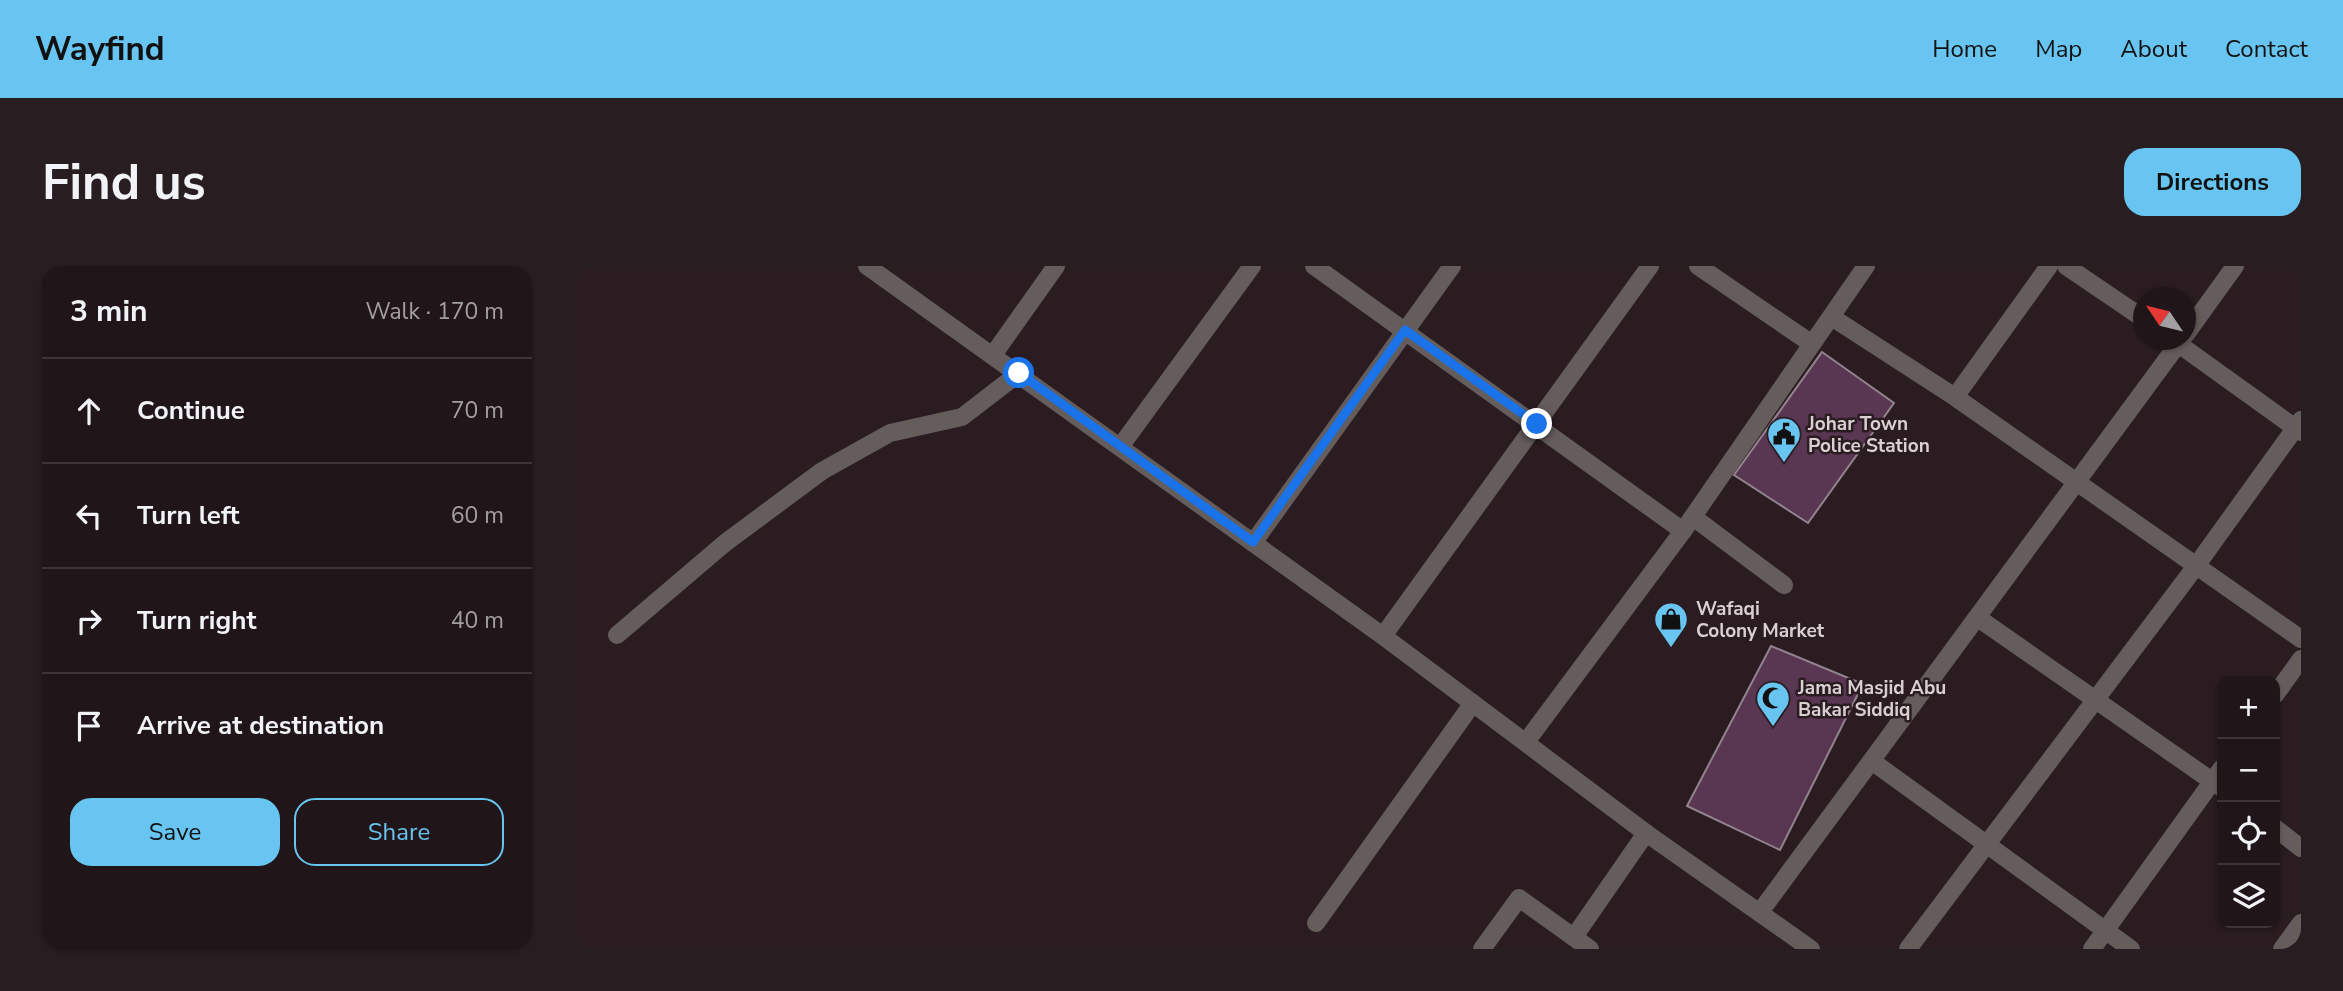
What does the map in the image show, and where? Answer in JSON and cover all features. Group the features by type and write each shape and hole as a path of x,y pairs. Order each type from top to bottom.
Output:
{"street":[{"path":"867,266 1383,636 1646,833 1811,949"},
{"path":"993,355 1056,266"},
{"path":"1120,447 1252,266"},
{"path":"1314,266 1537,424 1784,584"},
{"path":"1253,542 1452,266"},
{"path":"1383,636 1650,266"},
{"path":"1698,266 1812,344"},
{"path":"1526,742 1688,524 1812,344 1833,318 1866,266"},
{"path":"1955,397 2049,266"},
{"path":"2066,266 2133,312"},
{"path":"2196,318 2235,266"},
{"path":"1833,318 1955,397 2301,639"},
{"path":"1760,912 1873,762 2172,350"},
{"path":"1908,949 2299,427 2195,350"},
{"path":"617,635 725,543 822,471 890,433 962,417 1019,373"},
{"path":"1978,618 2094,700 2217,778"},
{"path":"2280,688 2301,659"},
{"path":"1316,923 1473,703"},
{"path":"1873,762 2131,949"},
{"path":"2092,949 2217,782"},
{"path":"2280,832 2301,848"},
{"path":"1574,937 1646,833"},
{"path":"1482,949 1519,898 1590,949"},
{"path":"2282,949 2301,923"}],"building":[{"path":"1822,352 1894,403 1808,523 1734,475"},
{"path":"1771,646 1863,684 1780,850 1687,806"}],"place":[{"name":"Johar Town Police Station","path":"1784,464"},
{"name":"Wafaqi Colony Market","path":"1671,649"},
{"name":"Jama Masjid Abu Bakar Siddiq","path":"1773,728"}],"route":[{"path":"1019,373 1253,542 1405,330 1537,424"}]}
